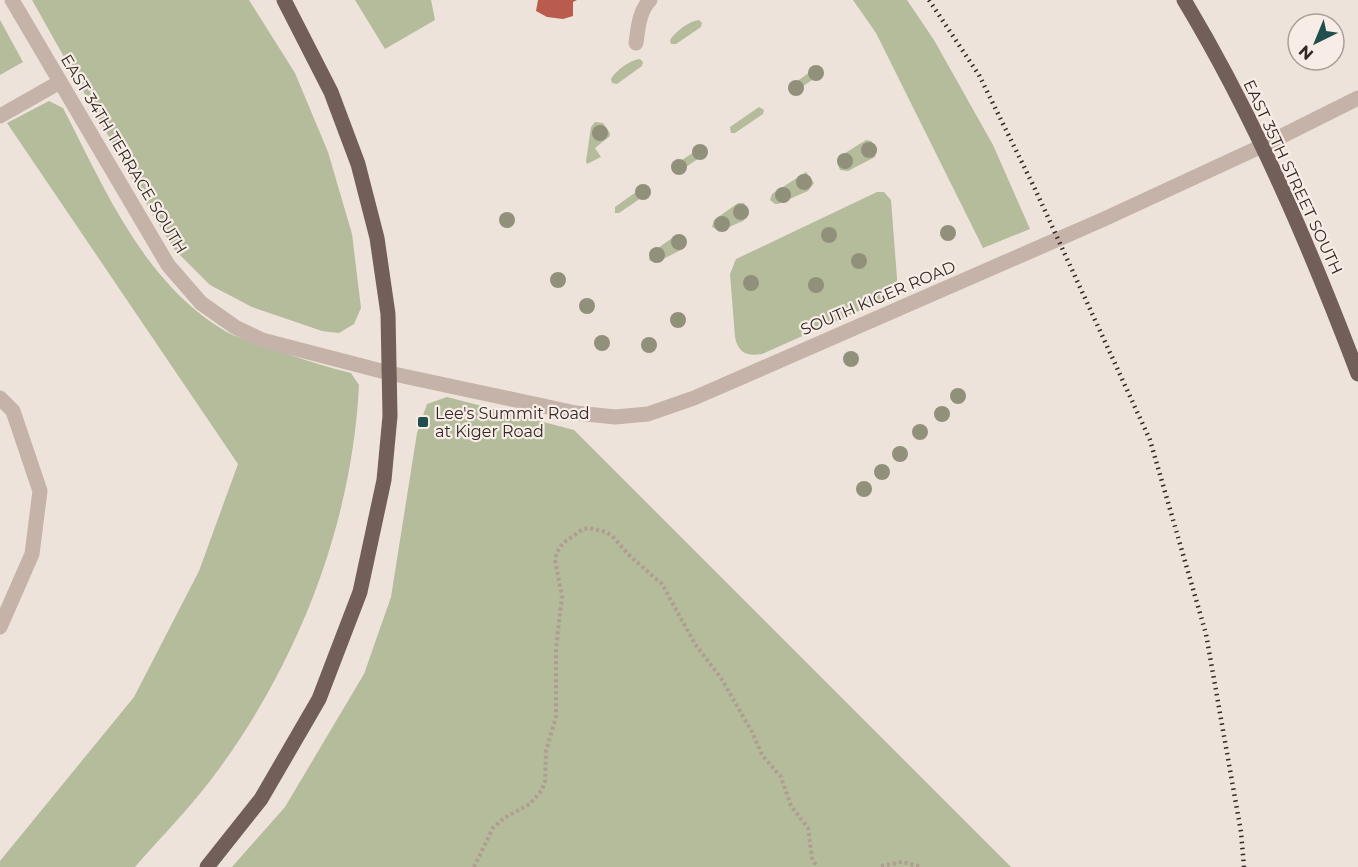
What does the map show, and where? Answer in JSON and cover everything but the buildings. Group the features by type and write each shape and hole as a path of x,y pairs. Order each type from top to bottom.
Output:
{"main road":[{"path":"207,867 261,799 319,699 360,592 384,480 390,416 388,314 377,238 358,164 331,92 284,0"},
{"name":"EAST 35TH STREET SOUTH","path":"1184,0 1262,146 1320,274 1358,374"}],"street":[{"name":"EAST 34TH TERRACE SOUTH","path":"12,0 168,265 201,303 235,327 262,340 389,373"},
{"path":"636,43 639,21 646,3 650,0"},
{"path":"0,116 60,82"},
{"name":"SOUTH KIGER ROAD","path":"389,373 576,413 615,417 648,414 694,398 1102,220 1262,146 1358,98"},
{"path":"0,398 13,411 40,491 32,554 0,627"}],"path":[{"path":"474,867 493,828 504,818 530,804 542,790 545,781 546,751 556,717 556,649 562,596 555,560 563,543 583,529 590,528 612,536 662,585 695,644 726,687 762,755 781,777 791,806 808,828 812,858 817,867"},
{"path":"881,866 902,862 922,867"}],"green space":[{"path":"32,0 249,0 295,73 328,152 352,234 361,308 354,324 339,333 322,331 252,307 210,285 174,249"},
{"path":"355,0 431,0 435,20 385,49"},
{"path":"853,0 907,0 934,40 993,145 1030,229 983,248 876,33"},
{"path":"0,20 23,62 0,75"},
{"path":"699,20 702,23 701,27 676,44 671,44 670,40 679,30"},
{"path":"640,59 643,62 642,66 617,84 612,83 611,79 620,69"},
{"path":"817,67 823,70 821,74 793,93 789,92 789,87"},
{"path":"49,101 63,108 129,232 171,287 196,311 233,335 351,373 359,385 354,438 345,491 314,594 293,643 269,691 241,737 210,781 135,867 0,867 0,861 134,697 199,571 238,464 7,123"},
{"path":"759,107 764,110 763,114 735,133 731,133 730,127"},
{"path":"595,122 603,123 610,136 595,148 601,157 587,164 591,127"},
{"path":"866,140 871,141 877,148 875,157 848,171 840,170 837,162 839,157"},
{"path":"701,147 707,150 705,154 677,173 673,172 672,167"},
{"path":"806,172 814,183 808,191 778,204 770,200 772,194"},
{"path":"643,187 647,188 647,194 619,213 615,213 615,207"},
{"path":"877,192 884,192 891,200 897,286 890,297 762,354 751,355 741,350 735,337 730,274 736,259"},
{"path":"738,203 744,203 749,214 743,221 720,231 712,227 714,220"},
{"path":"675,236 683,239 685,244 683,249 655,263 649,260 651,253"},
{"path":"447,397 574,430 1011,867 232,867 285,807 364,674 391,597 417,433 427,404"}],"railway":[{"path":"929,0 979,75 1035,189 1150,440 1206,634 1241,832 1244,867"}],"place":[{"name":"Lee's Summit Road at Kiger Road","path":"423,422"}]}
